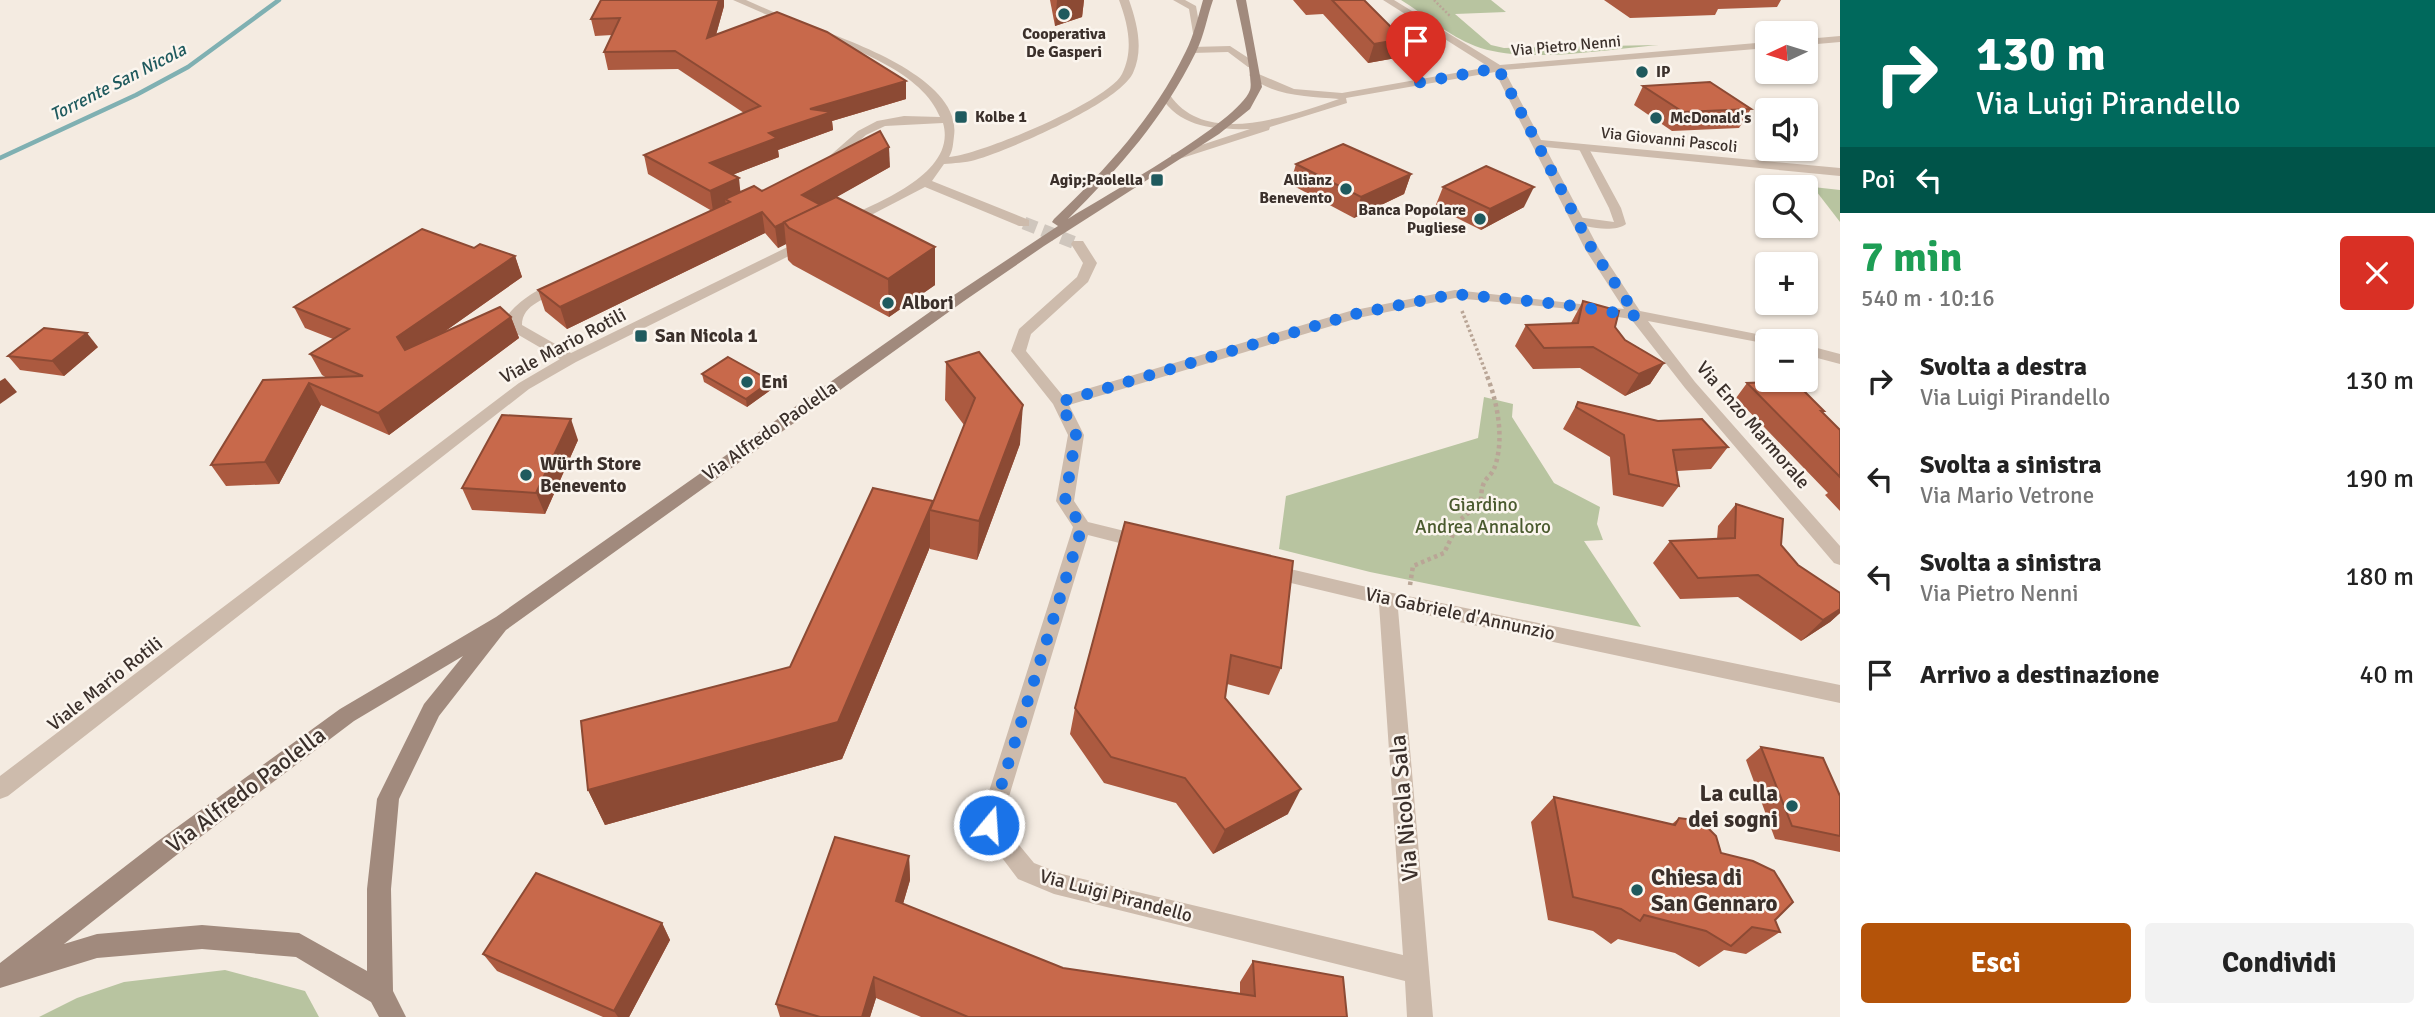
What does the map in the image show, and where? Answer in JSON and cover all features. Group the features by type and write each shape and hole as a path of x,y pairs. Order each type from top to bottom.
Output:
{"main road":[{"name":"Via Alfredo Paolella","path":"1039,243 1116,164 1166,97 1192,50 1208,0"},
{"name":"Via Alfredo Paolella","path":"1,978 166,849 347,715 503,622 1039,243 1224,125 1252,99 1257,87 1241,0"},
{"name":"Via Alfredo Paolella","path":"380,993 379,889 388,799 431,710 503,622"},
{"path":"1,978 97,946 202,937 299,945 380,993 393,1017"}],"street":[{"path":"738,0 884,57 927,87 948,120"},
{"path":"941,161 972,157 1088,105 1122,83 1135,42 1133,25 1124,0"},
{"path":"1178,0 1193,8 1198,33"},
{"path":"1388,0 1498,68"},
{"path":"1818,41 1840,39"},
{"name":"Via Pietro Nenni","path":"1253,70 1266,83 1293,92 1342,96 1498,68 1755,46"},
{"path":"1192,50 1230,49 1253,70"},
{"name":"Via Enzo Marmorale","path":"1498,68 1592,249 1637,316 1690,386 1840,558"},
{"name":"Via Pietro Nenni","path":"1224,125 1279,122 1370,92"},
{"path":"1166,97 1170,107 1177,113 1193,120 1224,125"},
{"path":"820,167 877,125 890,121 948,120"},
{"name":"Viale Mario Rotili","path":"0,789 524,386 571,359 924,182 941,161 950,141 948,120"},
{"path":"1175,157 1279,122"},
{"name":"Via Giovanni Pascoli","path":"1538,143 1840,172"},
{"path":"924,182 1024,223"},
{"path":"1078,244 1090,263 1083,279 1024,331 1018,351 1060,402 1076,435 1065,501 1082,527 1161,546"},
{"path":"571,359 515,327 515,315 522,306 577,279"},
{"path":"1060,402 1355,314 1455,294 1560,304 1755,338"},
{"path":"1818,353 1840,359"},
{"name":"Via Luigi Pirandello","path":"1082,527 989,825 1026,872 1062,886 1417,971"},
{"name":"Via Gabriele d'Annunzio","path":"1255,568 1840,694"},
{"name":"Via Nicola Sala","path":"1399,601 1420,1017"}],"lane":[{"path":"1577,220 1616,226 1620,224 1615,208 1583,148"}],"path":[{"path":"1399,601 1413,566 1444,552 1460,520 1481,502 1481,484 1496,466 1499,447 1496,399 1455,294"}],"green space":[{"path":"1401,0 1491,0 1506,12 1455,14 1491,45 1504,48 1659,45 1566,54 1495,52 1456,37"},
{"path":"1818,188 1840,190 1840,222 1818,193"},
{"name":"Giardino Andrea Annaloro","path":"1484,397 1513,404 1512,417 1554,483 1600,507 1597,524 1603,540 1584,541 1641,627 1370,572 1279,549 1286,496 1478,438"},
{"path":"225,970 305,991 319,1017 39,1017 77,998 124,982"}],"building":[{"path":"601,0 719,0 707,38 777,12 827,32 906,81 810,109 832,112 769,133 777,138 710,163 739,178 710,191 644,155 760,106 675,51 604,52 620,18 591,19"},
{"path":"1332,0 1364,0 1403,39 1374,44"},
{"path":"1710,82 1751,109 1683,112 1643,86"},
{"path":"880,131 889,147 802,195 821,205 775,227 762,212 560,307 538,290 730,202 725,199 754,186 762,191"},
{"path":"1343,144 1411,174 1361,197 1296,164"},
{"path":"1486,166 1534,187 1490,209 1443,187"},
{"path":"836,197 935,247 888,279 789,228 784,222"},
{"path":"422,229 474,248 480,244 515,256 397,337 405,350 500,307 511,317 378,413 309,383 265,462 211,465 263,380 363,376 310,354 349,329 294,307"},
{"path":"1583,301 1619,311 1615,327 1625,340 1664,363 1639,374 1593,347 1544,348 1526,325 1578,323"},
{"path":"44,328 87,333 52,361 8,356"},
{"path":"979,352 1023,405 979,521 930,510 975,398 946,362"},
{"path":"728,357 771,381 746,399 702,374"},
{"path":"1747,383 1755,383 1755,391"},
{"path":"1756,392 1805,392 1824,411 1821,411 1840,430 1840,477"},
{"path":"1578,402 1658,421 1702,419 1728,447 1673,450 1679,486 1629,474 1624,435 1576,407"},
{"path":"502,415 571,419 536,493 462,488"},
{"path":"873,488 933,501 838,722 588,790 581,721 790,667"},
{"path":"1736,504 1783,519 1781,545 1798,565 1840,593 1840,609 1823,620 1758,575 1698,578 1670,541 1735,538"},
{"path":"1125,522 1293,561 1281,668 1231,655 1225,698 1301,789 1225,830 1185,778 1111,757 1075,708"},
{"path":"1761,747 1823,758 1840,796 1840,836 1792,826"},
{"path":"1554,797 1675,825 1679,818 1701,821 1716,836 1721,853 1753,861 1774,871 1793,902 1775,920 1780,932 1752,927 1731,946 1706,931 1644,915 1640,921 1621,909 1573,897"},
{"path":"835,837 909,856 896,901 1063,968 1255,996 1253,961 1343,977 1347,1017 968,1017 874,977 862,1017 820,1017 776,1004"},
{"path":"536,873 662,923 614,1011 483,954"}],"waterway":[{"name":"Torrente San Nicola","path":"0,158 136,95 188,67 279,0"}],"tunnel":[{"path":"1024,223 1078,244"}],"place":[{"name":"Cooperativa De Gasperi","path":"1064,14"},
{"name":"IP","path":"1642,72"},
{"name":"Kolbe 1","path":"961,117"},
{"name":"McDonald's","path":"1656,118"},
{"name":"Agip;Paolella","path":"1157,180"},
{"name":"Allianz Benevento","path":"1346,189"},
{"name":"Banca Popolare Pugliese","path":"1480,219"},
{"name":"Albori","path":"888,303"},
{"name":"San Nicola 1","path":"641,336"},
{"name":"Eni","path":"747,382"},
{"name":"Würth Store Benevento","path":"526,475"},
{"name":"La culla dei sogni","path":"1792,806"},
{"name":"Chiesa di San Gennaro","path":"1637,890"}],"route":[{"path":"989,825 1082,527 1065,501 1076,435 1060,402 1355,314 1455,294 1560,304 1637,316 1592,249 1498,68 1416,83"}]}
